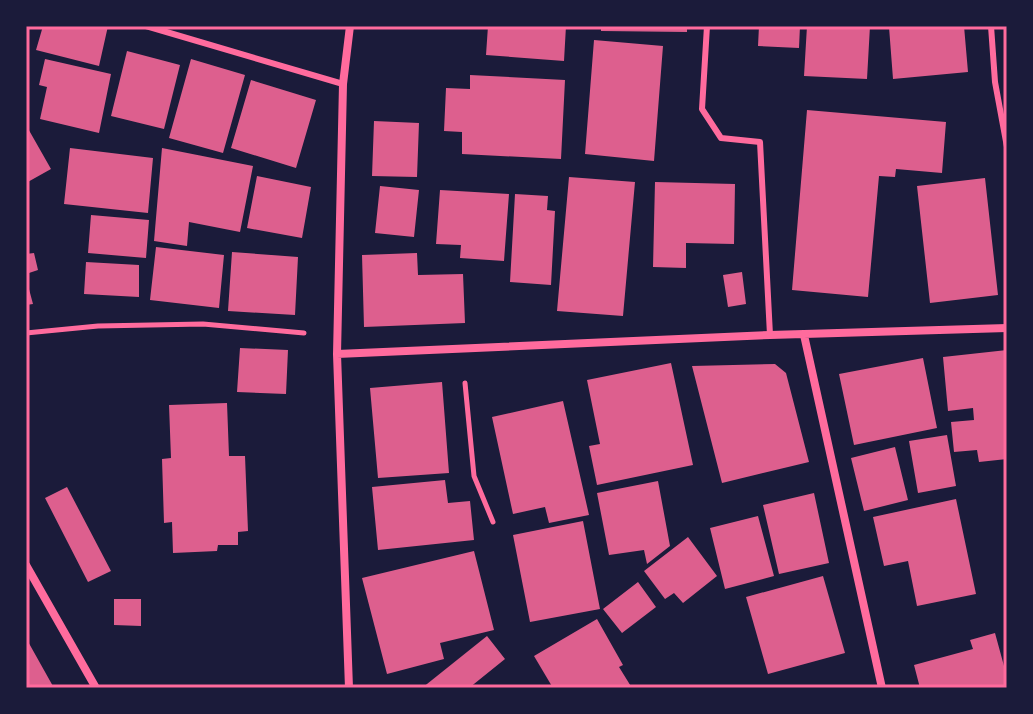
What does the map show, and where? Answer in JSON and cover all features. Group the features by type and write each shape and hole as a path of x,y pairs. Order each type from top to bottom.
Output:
{"street":[{"path":"349,688 337,336 343,84 350,26"},
{"path":"337,354 1007,328"},
{"path":"804,335 882,688"},
{"path":"26,565 96,688"}],"lane":[{"path":"146,26 343,84"},
{"path":"707,26 702,109 721,138 760,142 770,335"},
{"path":"991,26 995,82 1007,147"}],"path":[{"path":"26,333 98,326 203,324 337,336"},
{"path":"461,349 474,476 493,522"}],"building":[{"path":"43,26 108,26 99,66 36,50"},
{"path":"488,26 566,26 564,61 486,55"},
{"path":"601,26 687,26 687,32 601,31"},
{"path":"759,26 800,26 799,48 758,46"},
{"path":"807,26 870,26 867,79 804,76"},
{"path":"964,26 968,72 893,79 889,27"},
{"path":"594,40 663,46 654,161 585,154"},
{"path":"127,51 180,65 164,129 111,116"},
{"path":"45,59 111,74 99,133 40,119 47,87 39,85"},
{"path":"191,59 245,75 223,153 169,138"},
{"path":"470,75 565,80 561,159 462,154 462,132 444,131 446,88 470,89"},
{"path":"251,80 316,100 296,168 231,148"},
{"path":"807,110 946,122 942,173 896,169 895,177 879,176 868,297 792,290"},
{"path":"374,121 419,123 417,177 372,176"},
{"path":"26,125 51,169 26,183"},
{"path":"70,148 153,158 148,213 64,204"},
{"path":"162,148 253,166 240,232 189,222 187,246 154,241"},
{"path":"257,176 311,187 302,238 247,228"},
{"path":"569,177 635,182 623,316 557,311"},
{"path":"985,178 998,295 930,303 917,186"},
{"path":"655,182 735,184 734,244 686,243 686,268 653,267"},
{"path":"380,186 419,190 414,237 375,233"},
{"path":"440,190 509,194 504,261 460,258 461,245 436,244"},
{"path":"515,194 548,196 547,210 555,211 551,285 510,282"},
{"path":"91,215 149,220 146,258 88,253"},
{"path":"156,247 224,255 219,308 150,300"},
{"path":"232,252 298,257 295,315 228,311"},
{"path":"34,253 38,270 26,274 26,254"},
{"path":"417,253 418,275 463,274 465,323 364,327 362,255"},
{"path":"86,262 139,265 139,297 84,294"},
{"path":"742,272 746,304 728,307 723,275"},
{"path":"26,278 33,304 26,305"},
{"path":"240,348 288,350 286,394 237,392"},
{"path":"1007,350 1007,459 979,462 977,450 954,452 951,422 974,420 973,408 948,411 943,357"},
{"path":"923,358 937,428 854,445 839,374"},
{"path":"671,363 693,465 597,485 589,446 600,444 587,380"},
{"path":"775,364 786,373 809,462 722,483 692,366"},
{"path":"442,382 449,473 378,478 370,388"},
{"path":"563,401 589,515 549,523 545,507 513,514 492,417"},
{"path":"227,403 229,456 245,456 248,531 238,532 238,545 218,545 217,551 173,553 172,522 164,523 162,459 171,458 169,405"},
{"path":"947,435 956,486 918,493 909,441"},
{"path":"895,447 908,500 864,511 851,458"},
{"path":"445,480 448,503 470,501 474,540 378,550 372,487"},
{"path":"658,481 670,546 647,564 644,550 609,555 597,493"},
{"path":"67,487 111,571 88,582 45,498"},
{"path":"814,493 829,563 779,574 763,505"},
{"path":"956,499 976,594 917,606 908,561 884,566 873,517"},
{"path":"758,516 774,576 725,589 710,528"},
{"path":"583,521 600,609 530,622 513,535"},
{"path":"688,537 717,576 683,603 674,593 665,599 644,571"},
{"path":"474,551 494,630 440,643 444,659 387,674 362,578"},
{"path":"823,576 845,653 768,674 746,597"},
{"path":"638,582 656,607 622,633 603,609"},
{"path":"114,599 141,599 141,626 114,625"},
{"path":"597,619 632,688 553,688 534,656"},
{"path":"995,633 1007,688 920,688 914,665 973,649 970,640"},
{"path":"487,636 505,659 469,688 422,688"},
{"path":"26,638 54,688 26,688"}]}
